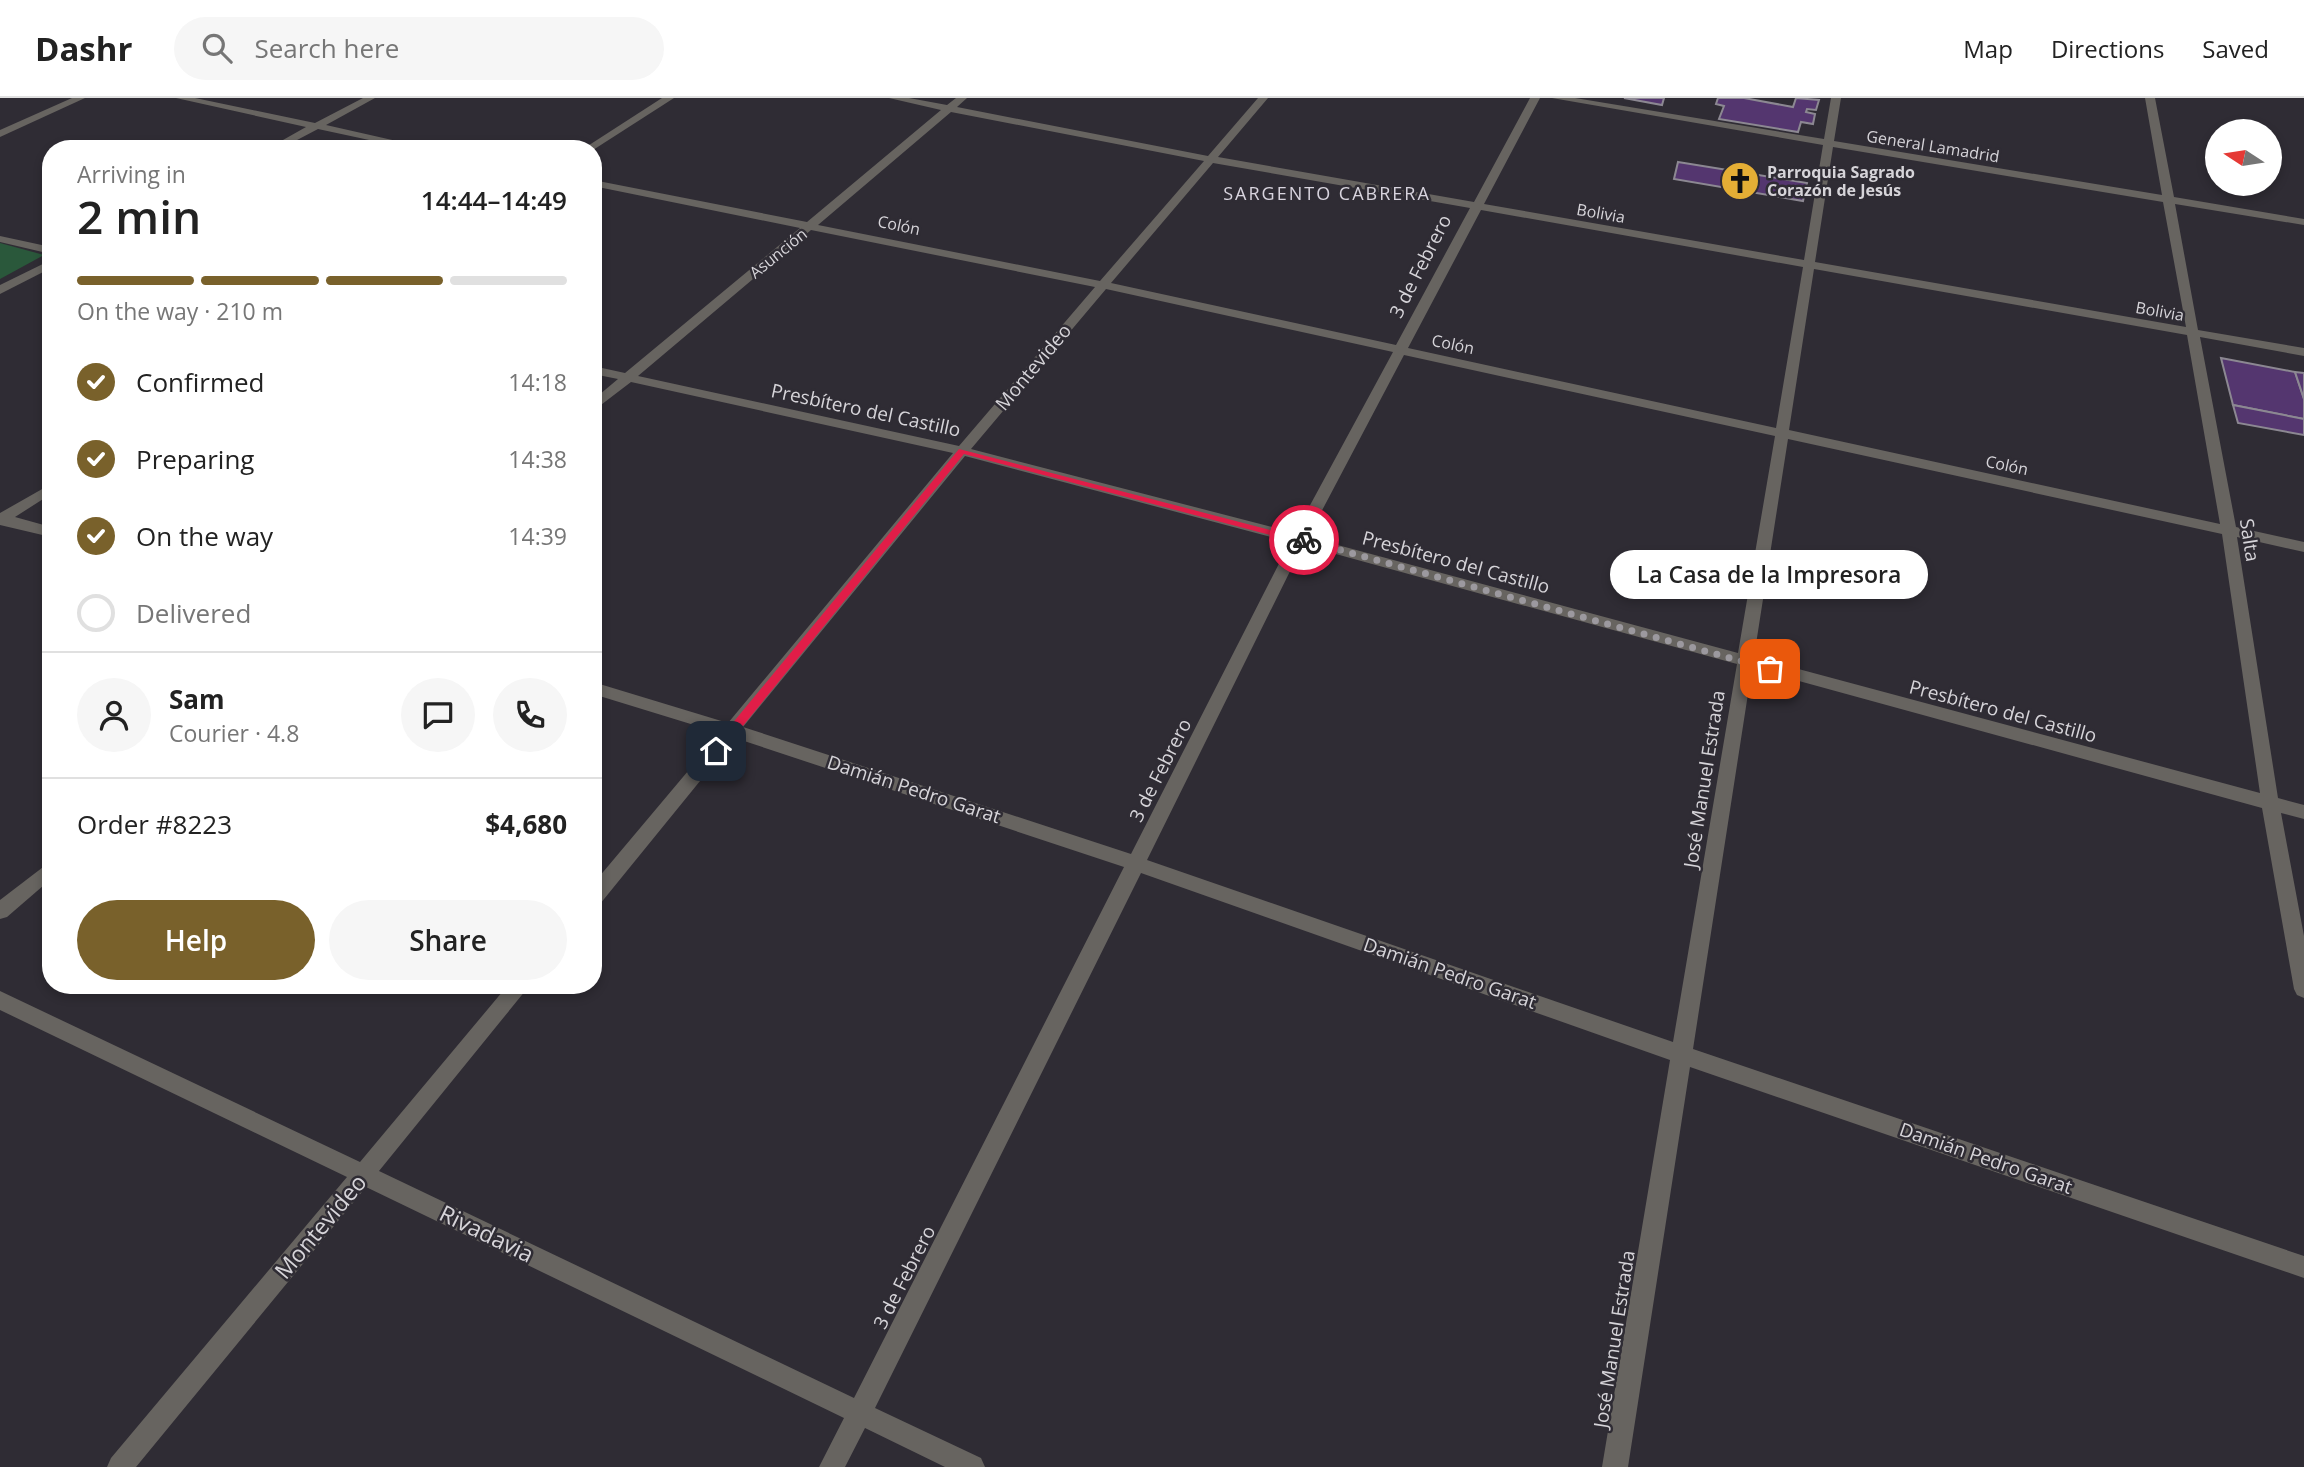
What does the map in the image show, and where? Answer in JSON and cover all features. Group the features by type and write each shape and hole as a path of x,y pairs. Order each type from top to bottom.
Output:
{"street":[{"path":"0,134 80,98"},
{"path":"181,98 386,140"},
{"path":"289,140 370,98"},
{"path":"602,140 669,98"},
{"name":"Bolivia","path":"894,98 1209,159 2304,352"},
{"name":"Asunción","path":"602,399 962,98"},
{"name":"Montevideo","path":"602,887 962,451 1263,98"},
{"name":"3 de Febrero","path":"832,1467 1299,539 1535,98"},
{"name":"General Lamadrid","path":"1557,98 2304,222"},
{"name":"José Manuel Estrada","path":"1615,1467 1836,98"},
{"name":"Salta","path":"2150,98 2229,531 2270,803 2304,989"},
{"name":"Colón","path":"602,185 1102,285 2304,547"},
{"path":"0,239 42,249"},
{"path":"0,290 42,267"},
{"name":"Presbítero del Castillo","path":"602,372 962,451 1299,539 2304,812"},
{"path":"1,519 42,494"},
{"path":"1,519 42,530"},
{"name":"Damián Pedro Garat","path":"602,691 733,729 1137,863 1680,1054 2304,1267"},
{"path":"0,911 42,876"},
{"name":"Montevideo","path":"120,1467 513,994"},
{"name":"Rivadavia","path":"0,1000 972,1467"}],"green space":[{"path":"0,243 42,254 42,256 0,279"}],"building":[{"path":"1624,98 1664,98 1662,105"},
{"path":"1718,98 1744,98 1793,107 1796,98 1819,100 1816,110 1807,109 1806,112 1815,114 1813,124 1801,122 1798,132 1719,119 1724,106 1716,104"},
{"name":"Parroquia Sagrado Corazón de Jesús","path":"1678,162 1807,183 1803,201 1674,179"},
{"path":"2221,358 2295,372 2304,399 2304,419 2233,405"},
{"path":"2295,372 2304,373 2304,399"},
{"path":"2233,405 2304,419 2304,435 2238,423"}],"way so far":[{"path":"1304,540 1770,669"}],"place":[{"name":"Parroquia Sagrado Corazón de Jesús","path":"1740,181"},
{"name":"La Casa de la Impresora","path":"1770,669"}],"district":[{"name":"SARGENTO CABRERA","path":"1327,193"}],"route":[{"path":"716,751 962,451 1304,540"}]}
